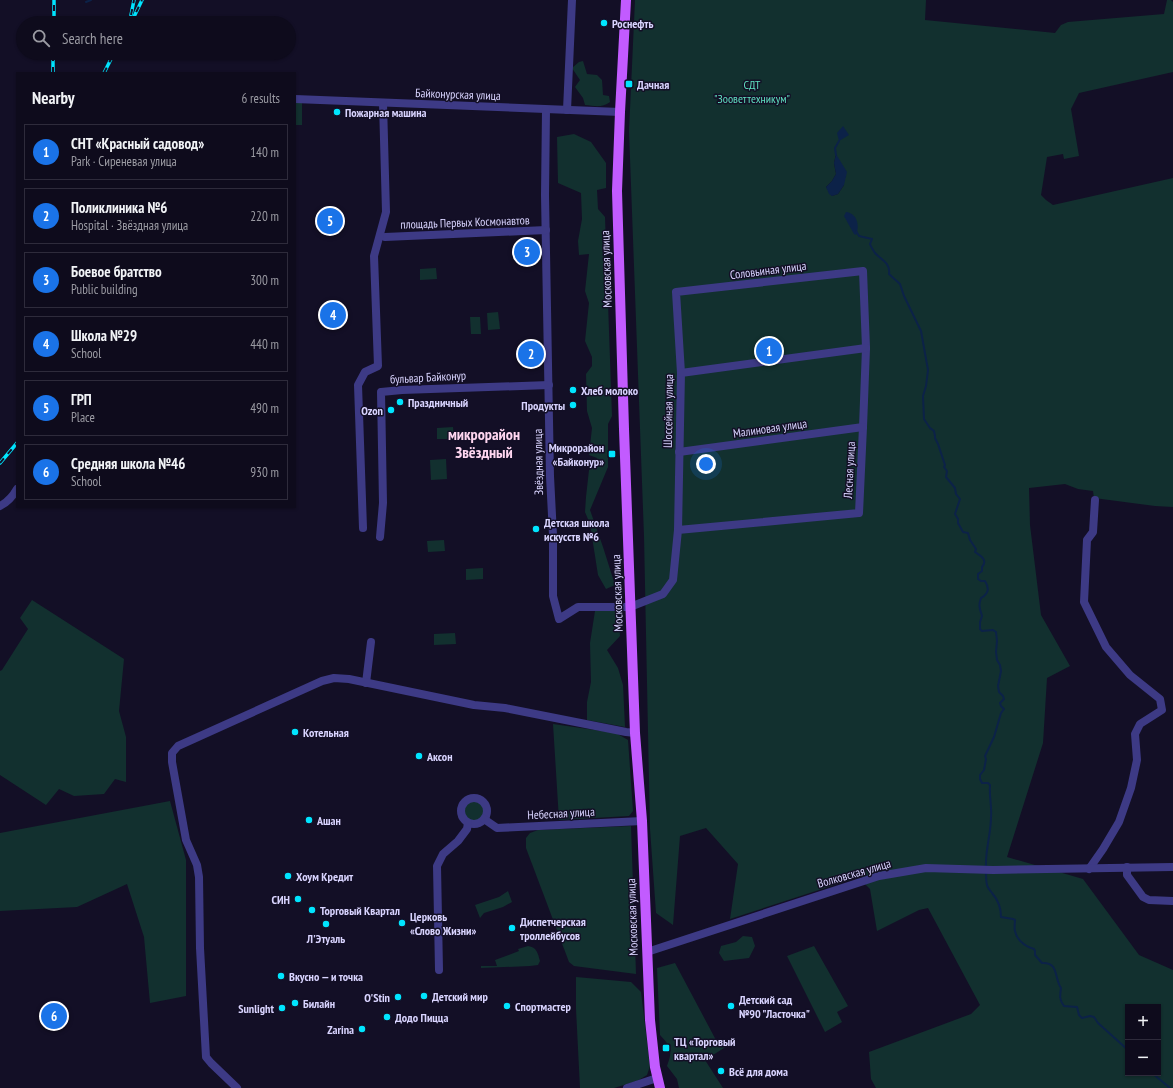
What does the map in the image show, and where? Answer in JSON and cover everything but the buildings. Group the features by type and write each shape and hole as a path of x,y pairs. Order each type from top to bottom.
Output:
{"main road":[{"name":"Московская улица","path":"626,0 617,193 624,429 635,733 642,821 650,1020 657,1078 660,1088"}],"street":[{"path":"567,110 572,0"},
{"name":"Байконурская улица","path":"296,99 620,112"},
{"path":"363,528 358,386 365,372 378,366 374,256 386,212 383,103"},
{"name":"Звёздная улица","path":"546,110 546,230 553,596 559,619 578,607 630,607"},
{"name":"площадь Первых Космонавтов","path":"385,237 546,230"},
{"name":"Соловьиная улица","path":"676,292 863,271"},
{"name":"Лесная улица","path":"678,530 859,513 866,348 863,271"},
{"name":"Шоссейная улица","path":"630,607 663,594 673,580 678,530 681,373 676,292"},
{"path":"681,373 866,348"},
{"name":"бульвар Байконур","path":"380,537 382,503 381,392 549,385"},
{"name":"Малиновая улица","path":"679,452 863,427"},
{"path":"0,506 12,497 16,491"},
{"path":"1089,869 1119,822 1131,788 1137,760 1135,734 1140,724 1162,710 1160,699 1130,675 1106,647 1084,602 1087,540 1093,532 1095,500"},
{"path":"366,683 371,642"},
{"path":"237,1088 206,1057 200,948 199,877 197,864 186,840 172,762 172,753 178,746 322,681 334,678 474,705 505,708 635,733"},
{"path":"471,797 482,800 486,805 487,812 484,819 475,824 468,823 463,819 460,809 465,800 471,797"},
{"name":"Небесная улица","path":"484,819 497,828 642,821"},
{"path":"439,970 437,866 443,854 458,841 467,829 468,823"},
{"path":"1126,867 1128,875 1143,897 1149,900 1173,901"},
{"name":"Волковская улица","path":"647,952 879,876 926,868 1089,869 1173,867"},
{"path":"627,1088 657,1078"}],"green space":[{"name":"СДТ \"Зооветтехникум\"","path":"635,0 926,0 925,20 1055,33 1061,25 1068,22 1164,14 1167,0 1171,0 1173,2 1173,72 1079,93 1071,109 1079,156 1064,159 1063,154 1047,157 1041,195 1053,205 1173,178 1173,507 1094,498 1093,491 1078,489 1065,484 1029,488 1030,525 1041,615 1070,666 1047,678 1043,743 1007,857 1083,879 1139,955 1173,970 1173,1088 876,1088 871,1079 869,1052 971,1014 980,1005 928,908 919,910 877,931 870,889 864,883 862,876 730,919 738,864 706,828 680,836 673,925 656,913 650,829 644,536 629,131","holes":["836,154 844,185 838,194 832,196 826,187 836,174 834,163"]},
{"path":"583,61 587,74 597,75 602,80 603,95 609,96 610,102 607,104 598,106 585,105 583,98 575,87 580,80 572,68 579,62"},
{"path":"296,103 302,103 302,125 296,125"},
{"path":"574,134 591,142 606,163 606,188 597,190 598,209 605,217 612,416 608,424 608,467 590,510 615,585 606,589 598,575 590,524 585,512 589,470 596,465 597,458 589,455 592,428 587,411 586,374 592,366 592,357 585,341 589,303 585,291 589,254 579,255 578,241 582,219 581,193 558,183 557,137"},
{"path":"436,268 437,279 420,280 420,269"},
{"path":"498,312 500,329 488,330 487,313"},
{"path":"470,317 480,317 481,334 471,334"},
{"path":"453,427 454,439 437,439 437,428"},
{"path":"446,459 447,479 431,480 430,460"},
{"path":"444,540 445,551 428,552 427,541"},
{"path":"483,568 483,579 466,580 466,569"},
{"path":"32,600 124,659 119,711 126,737 126,782 115,779 104,794 74,796 59,789 46,805 0,775 0,671 28,629 20,618"},
{"path":"595,611 618,611 620,636 607,650 618,668 623,685 625,727 587,720 587,702 591,682 590,643"},
{"path":"455,633 456,644 434,645 434,634"},
{"path":"553,724 616,733 628,740 633,811 629,816 559,820"},
{"path":"170,801 186,860 186,996 150,1003 144,937 127,884 77,907 0,911 0,833"},
{"path":"470,801 478,801 484,807 484,815 478,821 470,821 464,815 464,807"},
{"path":"631,826 636,974 574,966 569,962 526,848 526,838 530,833 538,830"},
{"path":"508,891 512,902 503,907 484,913 480,918 475,905 499,897"},
{"path":"743,936 752,937 755,946 749,958 724,961 719,953 721,946 736,942"},
{"path":"528,946 537,951 540,961 538,965 481,968 481,966 497,966 495,960"},
{"path":"814,946 848,1006 837,1012 842,1022 825,1032 787,956"},
{"path":"675,963 717,1042 732,1043 705,1060 723,1088 679,1088 677,1079 667,1066 670,1056 670,1049 660,1035 657,968"},
{"path":"576,977 631,982 641,992 650,1066 647,1075 637,1081 614,1088 580,1088"}],"water":[{"path":"843,126 849,135 839,141 837,133"},
{"path":"836,154 847,172 844,185 838,194 832,196 829,194 826,187 836,174 834,163"},
{"path":"846,212 853,215 857,220 858,228 856,235 844,216"}],"waterway":[{"path":"86,2 91,0"},
{"path":"836,155 835,148 839,141"},
{"path":"856,231 859,236 872,239 870,244 871,247 887,264 889,274 900,284 904,296 921,331 928,370 923,396 924,419 934,431 935,438 945,465 944,467 947,471 946,477 955,488 956,494 960,499 955,514 958,519 958,523 963,532 968,533 970,540 976,549 975,552 984,560 984,565 982,567 982,571 978,574 978,579 985,581 988,589 987,593 981,598 980,607 982,616 980,629 982,631 993,630 996,632 997,660 1001,671 998,686 999,692 1004,699 1000,703 1004,709 1001,713 994,737 985,756 986,759 984,770 980,775 982,783 988,783 990,785 991,823 986,855 986,867"},
{"path":"986,872 987,886 998,902 1001,917 1015,920 1015,930 1020,940 1034,949 1035,955 1042,963 1047,963 1054,968 1061,988 1060,995 1062,1004 1064,1006 1077,1007 1079,1015 1082,1018 1090,1016 1094,1017 1098,1023 1125,1047"},
{"path":"1156,1076 1170,1088"}],"railway":[{"path":"54,0 54,16"},
{"path":"131,15 134,0"},
{"path":"134,16 142,0"},
{"path":"53,60 53,72"},
{"path":"104,72 110,60"},
{"path":"0,463 16,444"}],"place":[{"name":"Роснефть","path":"604,23"},
{"name":"Дачная","path":"629,84"},
{"name":"Пожарная машина","path":"337,112"},
{"name":"ГРП","path":"330,221"},
{"name":"Боевое братство","path":"527,252"},
{"name":"Школа №29","path":"333,315"},
{"name":"СНТ «Красный садовод»","path":"769,351"},
{"name":"Поликлиника №6","path":"531,354"},
{"name":"Хлеб молоко","path":"573,390"},
{"name":"Праздничный","path":"400,402"},
{"name":"Продукты","path":"573,405"},
{"name":"Ozon","path":"391,410"},
{"name":"Микрорайон «Байконур»","path":"612,454"},
{"name":"Детская школа искусств №6","path":"536,529"},
{"name":"Котельная","path":"295,732"},
{"name":"Аксон","path":"419,756"},
{"name":"Ашан","path":"309,820"},
{"name":"Хоум Кредит","path":"288,876"},
{"name":"СИН","path":"298,899"},
{"name":"Торговый Квартал","path":"312,910"},
{"name":"Церковь «Слово Жизни»","path":"402,923"},
{"name":"Л'Этуаль","path":"326,924"},
{"name":"Диспетчерская троллейбусов","path":"512,928"},
{"name":"Вкусно — и точка","path":"281,976"},
{"name":"Детский мир","path":"424,996"},
{"name":"O'Stin","path":"398,997"},
{"name":"Билайн","path":"295,1003"},
{"name":"Спортмастер","path":"507,1006"},
{"name":"Детский сад №90 \"Ласточка\"","path":"731,1006"},
{"name":"Sunlight","path":"282,1008"},
{"name":"Средняя школа №46","path":"54,1016"},
{"name":"Додо Пицца","path":"387,1017"},
{"name":"Zarina","path":"362,1029"},
{"name":"ТЦ «Торговый квартал»","path":"666,1048"},
{"name":"Всё для дома","path":"721,1071"}],"district":[{"name":"микрорайон Звёздный","path":"484,443"}]}
